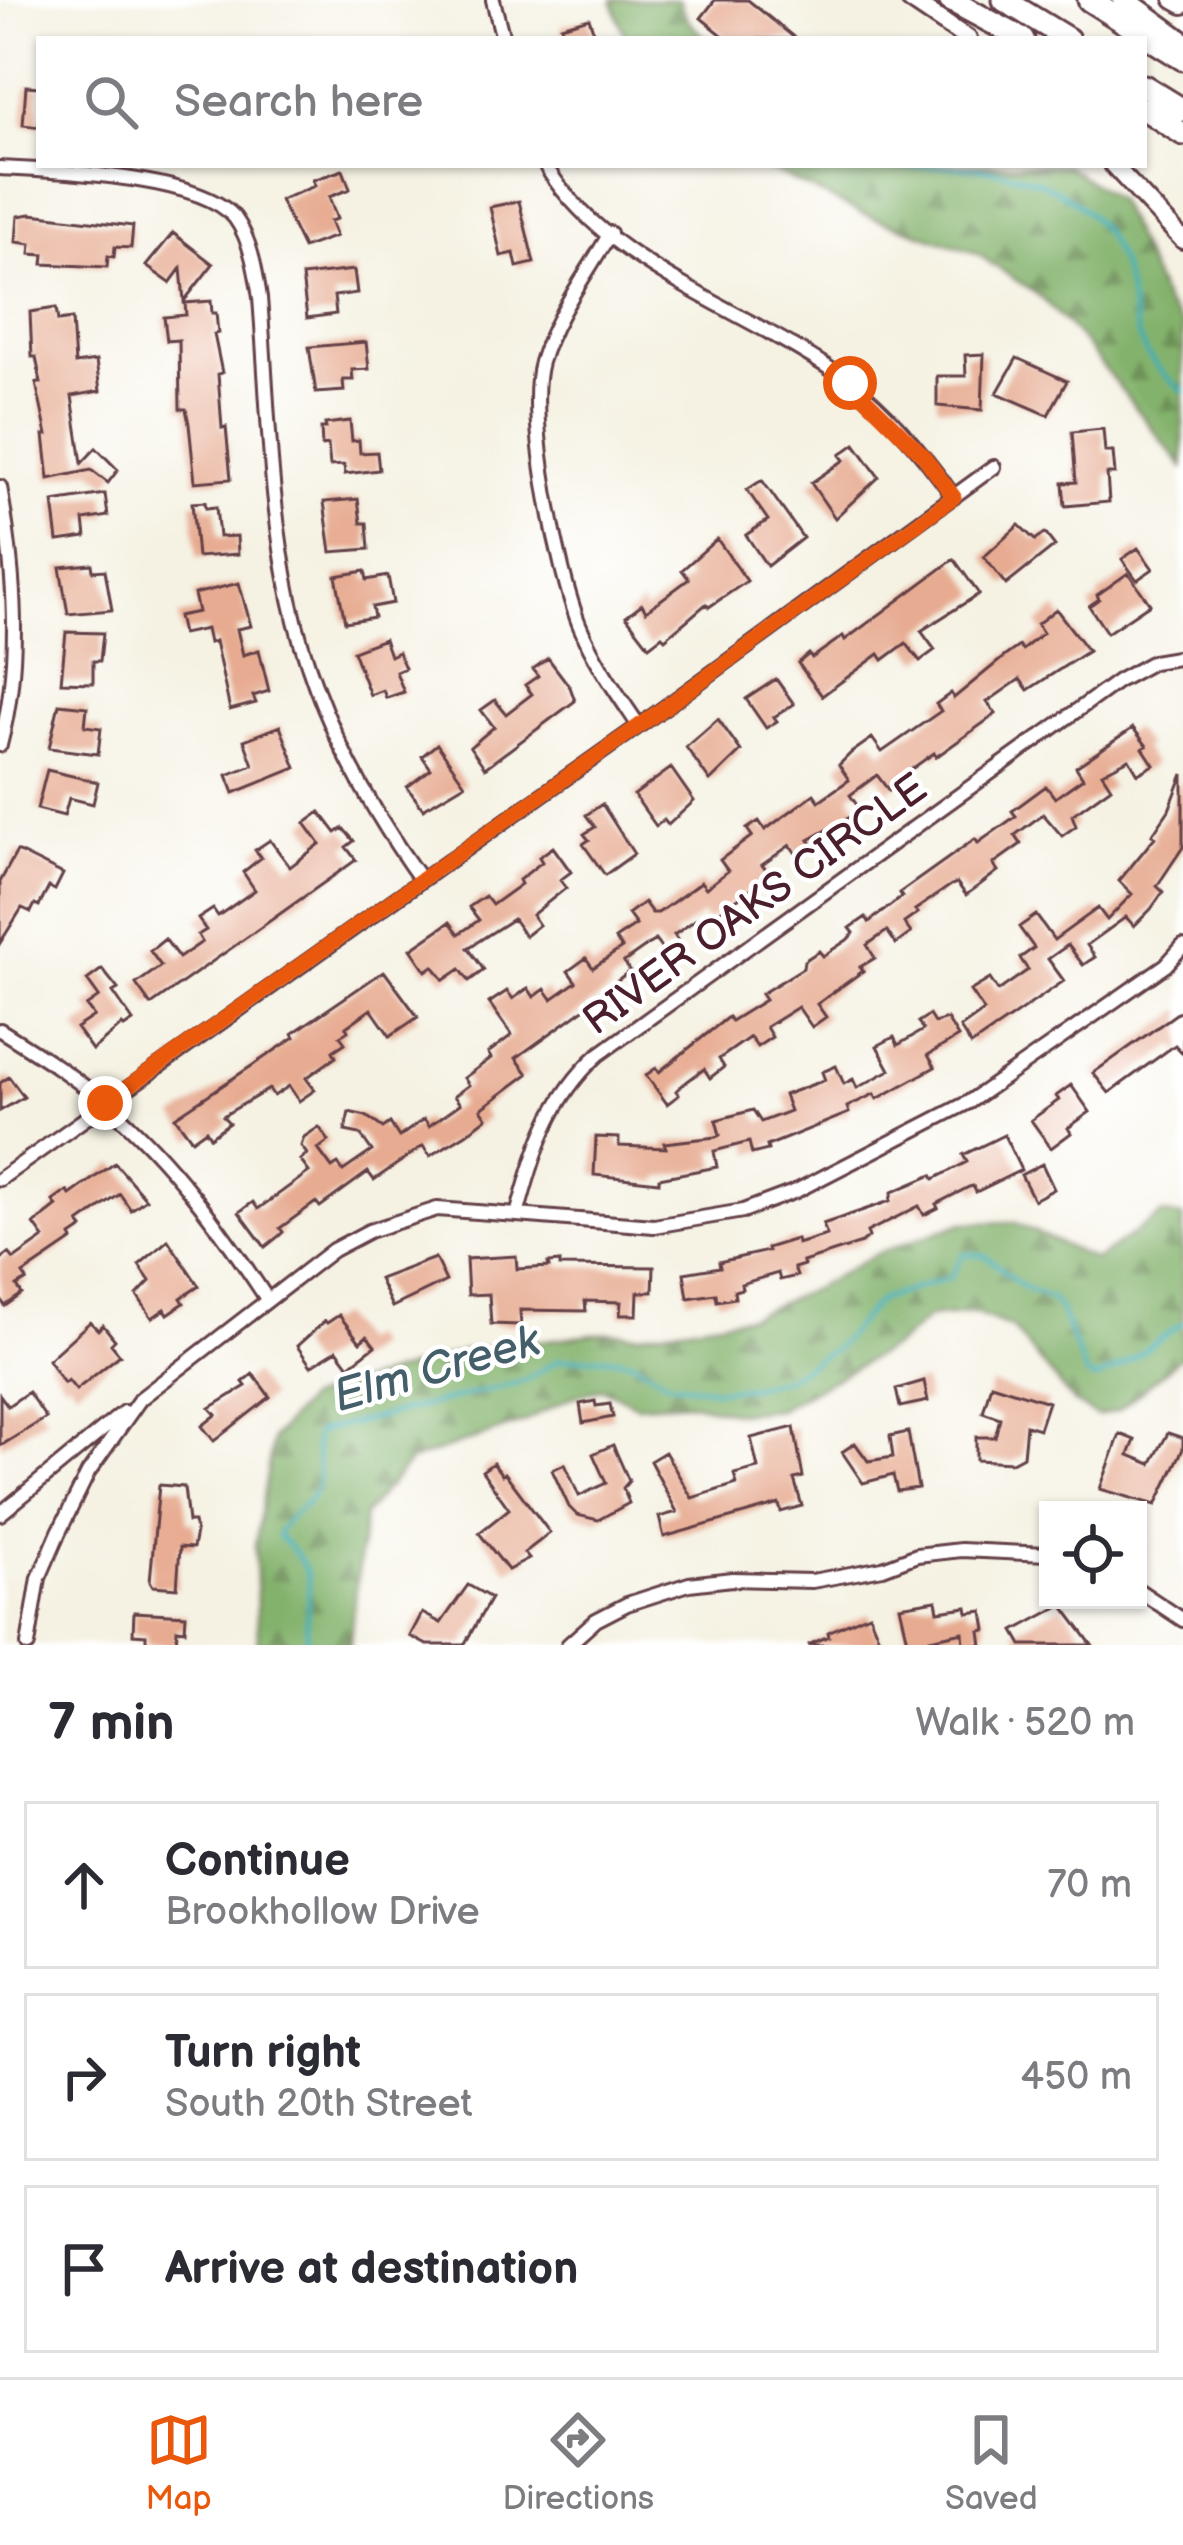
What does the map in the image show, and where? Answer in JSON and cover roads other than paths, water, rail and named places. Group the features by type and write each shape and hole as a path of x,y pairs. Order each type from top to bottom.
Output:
{"highway":[{"path":"950,0 1017,36"},
{"path":"1004,0 1063,36"},
{"path":"1089,0 1146,36"},
{"path":"1124,0 1183,43"},
{"path":"1147,36 1183,59"},
{"path":"1147,88 1183,110"},
{"path":"1147,112 1183,134"}],"main road":[{"path":"910,0 964,36"},
{"path":"1174,0 1183,5"},
{"path":"1117,168 1183,240"}],"street":[{"path":"493,0 501,36"},
{"path":"0,168 135,180 204,195 236,219 255,269 260,298 277,506 290,598 344,754 421,880"},
{"path":"547,168 576,204 646,264 850,383 922,454 954,497"},
{"path":"610,233 574,289 539,367 539,431 553,530 578,624 600,669 639,726"},
{"path":"0,1179 639,726 994,467"},
{"path":"0,487 10,548 14,647 0,745"},
{"name":"RIVER OAKS CIRCLE","path":"517,1215 540,1134 574,1076 598,1054 1118,681 1153,662 1183,657"},
{"path":"0,1514 333,1250 402,1217 437,1209 654,1226 743,1211 796,1191 969,1102 1166,965 1183,946"},
{"path":"0,1030 105,1103 139,1134 223,1232 267,1299"},
{"path":"28,1645 39,1578 58,1532 88,1473 140,1399"},
{"path":"568,1645 596,1620 627,1604 689,1584 732,1579 812,1581 884,1568 917,1555 961,1550 1039,1554"},
{"path":"1147,1596 1183,1620"}],"waterway":[{"name":"Elm Creek","path":"973,168 1039,182 1062,193 1098,225 1123,272 1144,349 1183,391"},
{"name":"Elm Creek","path":"308,1645 307,1574 278,1536 315,1491 317,1432 522,1382 558,1360 632,1361 668,1382 718,1390 786,1378 837,1347 879,1300 951,1277 963,1254 985,1255 1021,1286 1052,1300 1061,1311 1086,1375 1096,1379 1183,1323"}]}
